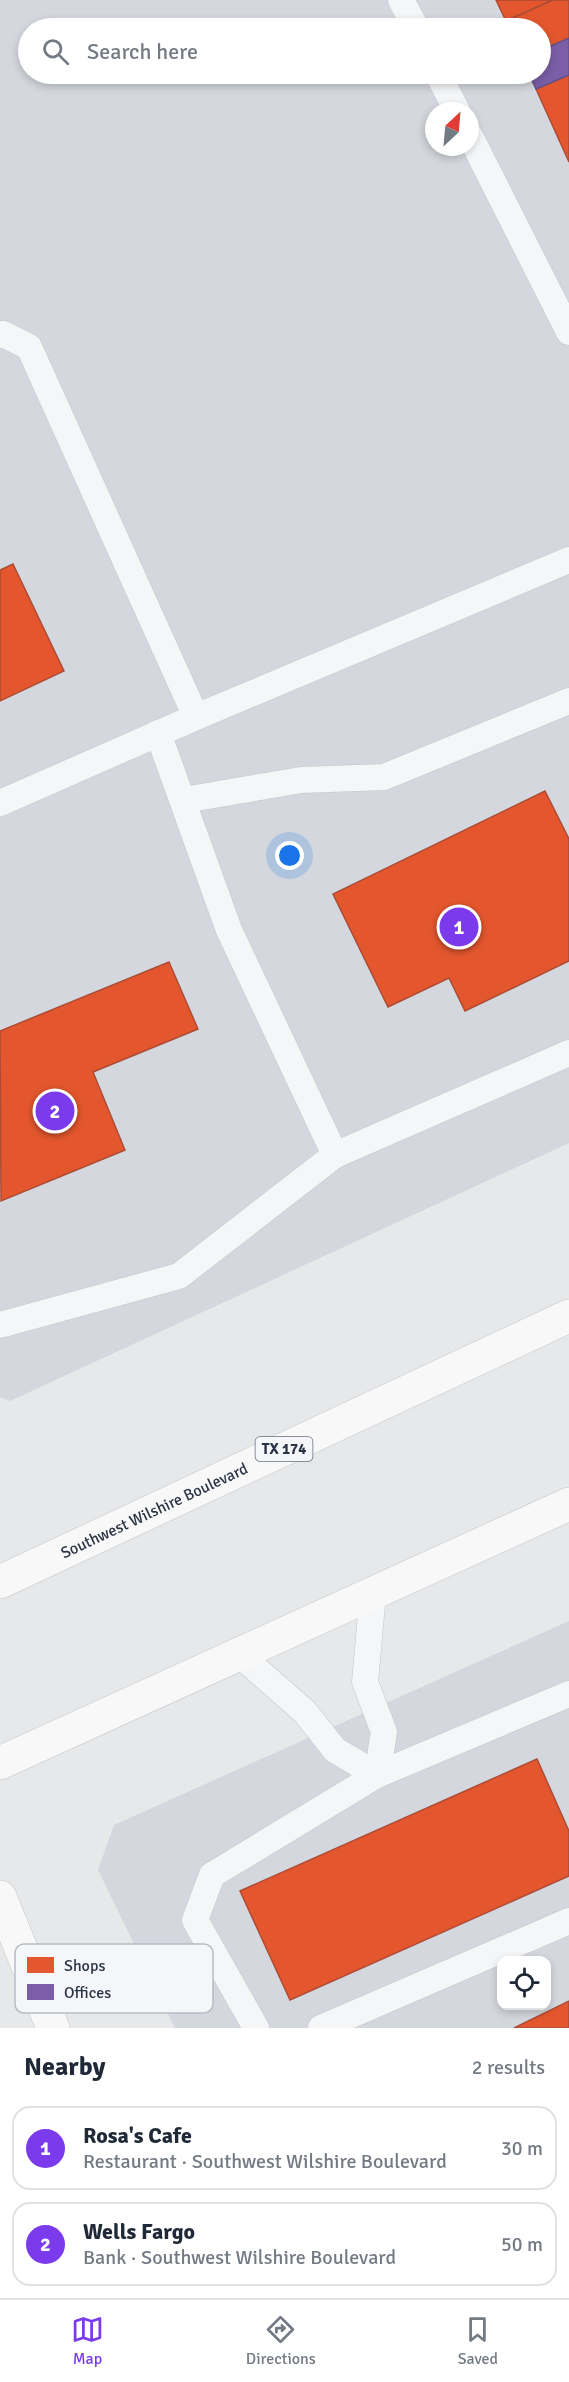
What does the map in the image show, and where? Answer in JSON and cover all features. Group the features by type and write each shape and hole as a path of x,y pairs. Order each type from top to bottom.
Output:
{"main road":[{"name":"Southwest Wilshire Boulevard","path":"0,1582 569,1316"},
{"path":"0,1763 569,1504"},
{"path":"0,1897 19,1944"},
{"path":"47,2013 53,2028"}],"lane":[{"path":"401,0 411,18"},
{"path":"443,84 453,102"},
{"path":"479,154 569,332"},
{"path":"0,335 3,334 29,347 196,717"},
{"path":"0,803 196,717 569,560"},
{"path":"184,800 300,780 384,777 569,701"},
{"path":"158,734 184,800 229,930 334,1155"},
{"path":"0,1325 179,1276 334,1155 569,1053"},
{"path":"373,1593 365,1682 384,1732 377,1775"},
{"path":"239,1654 305,1712 335,1750 377,1775"},
{"path":"209,1944 195,1920 212,1875 377,1775 569,1694"},
{"path":"321,2028 569,1921"},
{"path":"213,1952 256,2028"}],"shaded area":[{"path":"0,0 569,0 569,1143 10,1401 0,1397"},
{"path":"569,1621 569,2028 175,2028 168,2013 213,2013 213,1944 134,1944 98,1870 114,1825"}],"building: Shops":[{"path":"496,0 553,0 513,18 505,18"},
{"path":"553,0 569,0 569,38 551,46 551,18 513,18"},
{"path":"569,75 569,162 536,89"},
{"path":"13,564 64,671 0,701 0,570"},
{"path":"545,791 569,839 569,961 465,1011 449,978 388,1007 333,894"},
{"path":"169,962 198,1029 93,1072 125,1150 1,1201 0,1031"},
{"path":"537,1759 569,1831 569,1876 290,2000 240,1891"},
{"path":"569,2001 569,2028 514,2028 551,2010"}],"building: Offices":[{"path":"569,38 569,75 551,83 551,46"},
{"path":"534,84 548,84 536,89"}],"place":[{"name":"Rosa's Cafe","path":"459,927"},
{"name":"Wells Fargo","path":"55,1111"}]}
